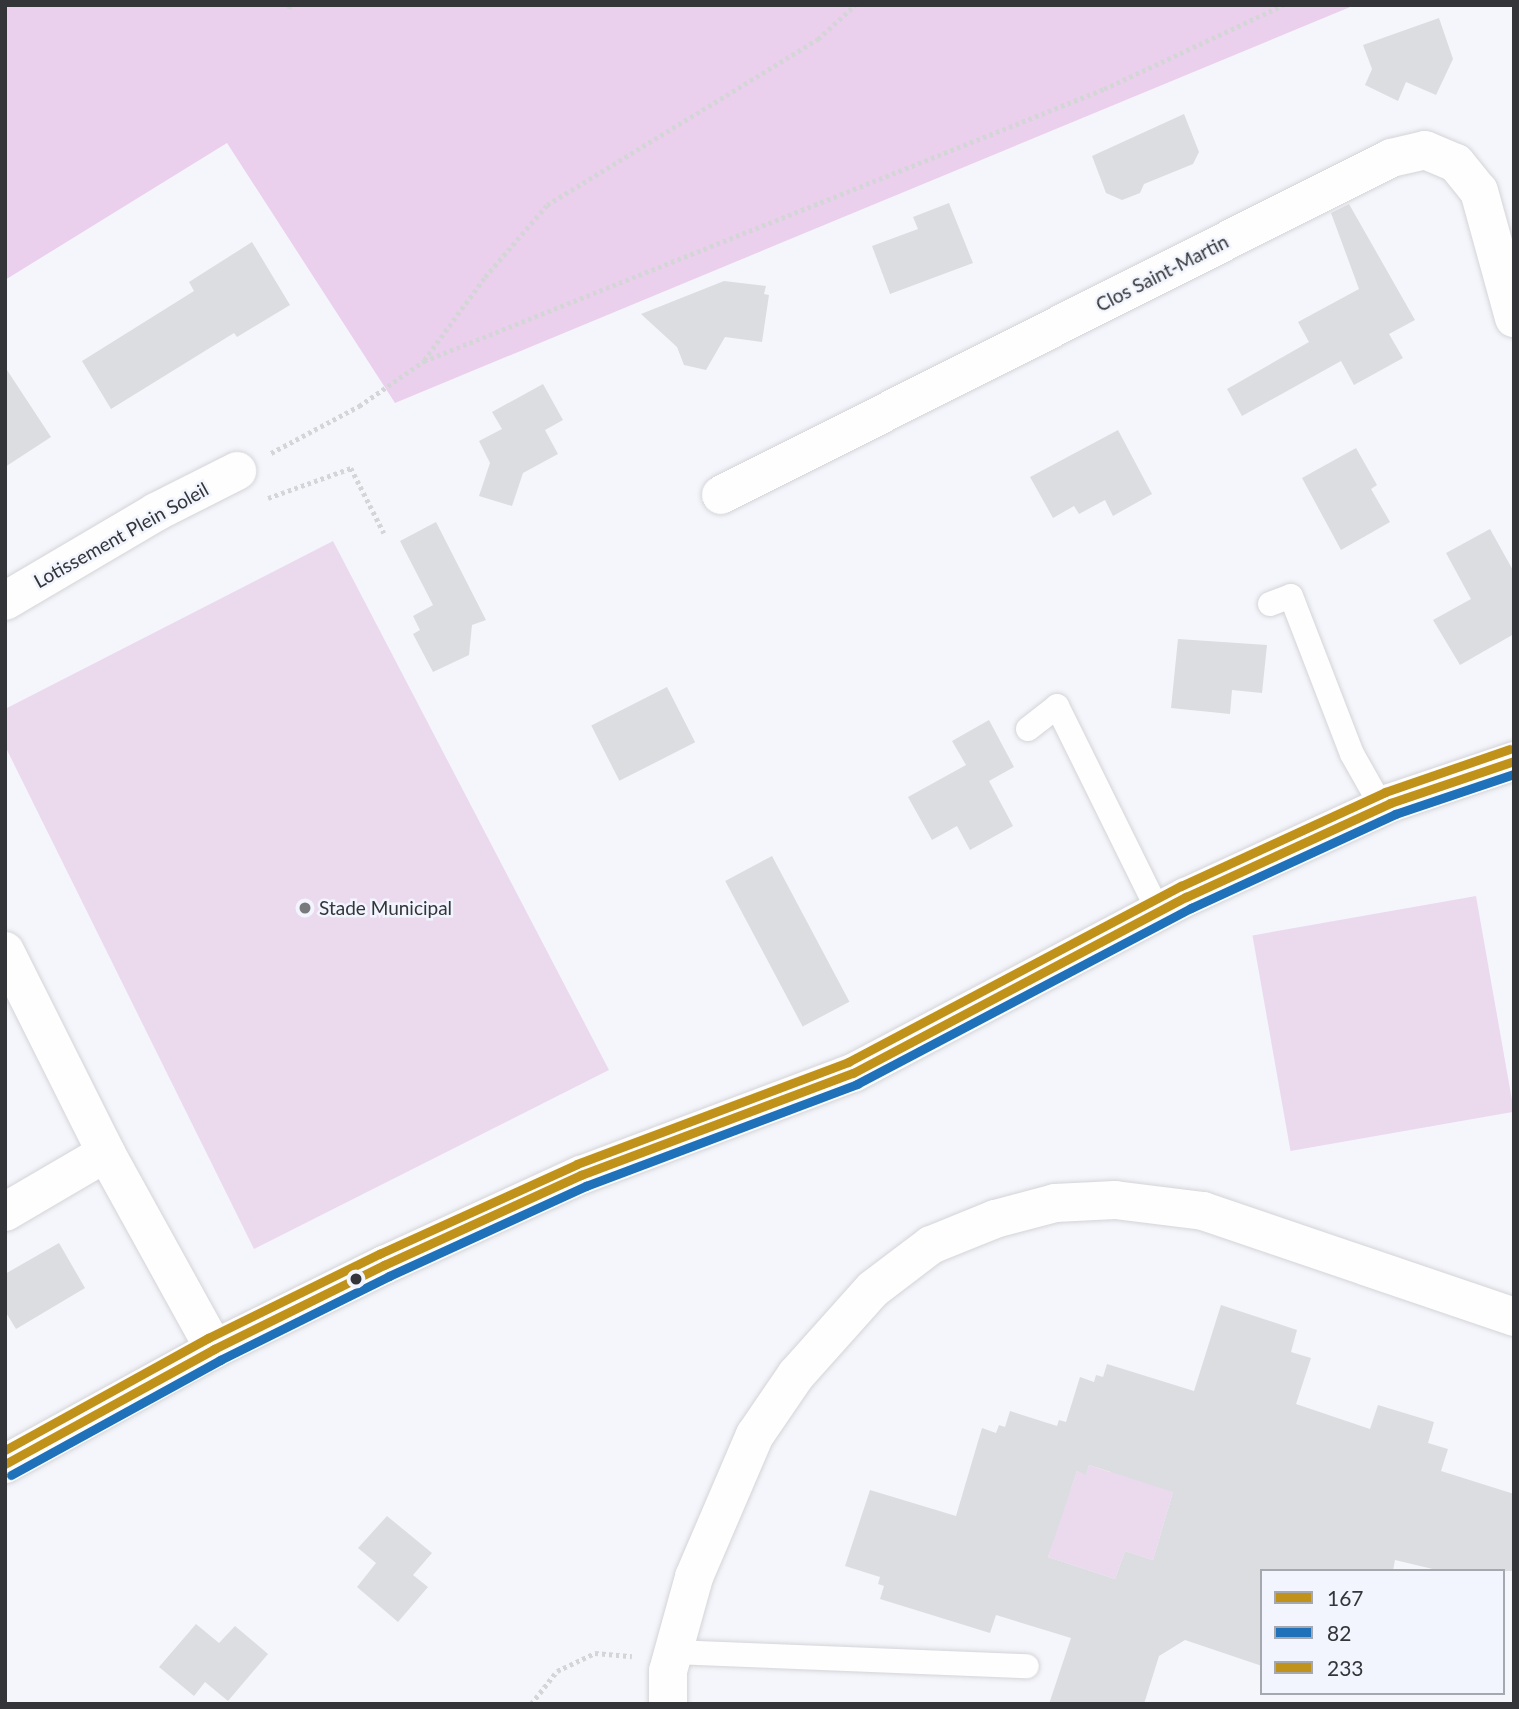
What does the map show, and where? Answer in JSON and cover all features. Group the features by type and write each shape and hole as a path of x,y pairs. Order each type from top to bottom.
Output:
{"street":[{"name":"Clos Saint-Martin","path":"721,495 1391,158 1425,150 1456,163 1479,191 1514,318"},
{"name":"Lotissement Plein Soleil","path":"5,601 156,512 237,471"},
{"path":"5,1464 214,1349 581,1175 853,1073 1159,912 1382,807 1514,761"},
{"path":"5,951 106,1153 214,1349"},
{"path":"5,1212 106,1153"},
{"path":"668,1704 659,1655 755,1435 796,1375 873,1289 932,1245 995,1219 1055,1203 1115,1200 1203,1211 1514,1317"}],"lane":[{"path":"1270,604 1291,596 1352,754 1382,807"},
{"path":"1028,729 1057,706 1159,912"},
{"path":"659,1655 1027,1666"}],"path":[{"path":"424,361 485,277 547,205 818,39 855,5"},
{"path":"237,471 359,406 424,361 1104,89 1283,5"},
{"path":"262,500 351,468 384,533"},
{"path":"531,1704 556,1671 594,1653 659,1655"}],"shaded area":[{"path":"5,5 1355,5 395,403 227,143 5,280"},
{"name":"Stade Municipal","path":"333,541 609,1070 254,1249 5,746 5,709"},
{"path":"1476,896 1514,1112 1290,1151 1252,935"},
{"path":"1115,1459 1173,1492 1153,1560 1125,1551 1115,1579 1048,1557 1055,1535 1041,1530 1069,1494 1077,1471 1086,1474 1089,1465 1110,1472"}],"building":[{"path":"1439,18 1453,59 1436,95 1406,82 1398,101 1365,85 1372,69 1363,45"},
{"path":"1184,114 1199,152 1193,164 1144,184 1140,193 1122,200 1106,193 1092,156"},
{"path":"949,203 973,263 890,294 872,246 918,229 913,217"},
{"path":"1349,204 1415,320 1389,334 1403,358 1354,385 1341,361 1242,416 1227,389 1309,342 1298,322 1359,289 1331,213"},
{"path":"252,242 290,305 237,337 234,333 111,409 82,361 194,291 189,282"},
{"path":"724,281 766,286 764,294 769,295 762,342 725,337 706,370 684,365 677,347 641,314"},
{"path":"5,367 51,437 5,467"},
{"path":"543,384 563,420 545,430 558,454 523,473 512,506 479,496 490,463 479,441 502,429 492,412"},
{"path":"1118,430 1152,494 1113,516 1105,500 1079,514 1074,506 1053,518 1030,477"},
{"path":"1356,448 1377,485 1371,489 1390,522 1341,550 1302,478"},
{"path":"436,522 486,620 472,625 469,655 433,672 413,634 420,630 413,616 433,605 400,541"},
{"path":"1490,529 1514,572 1514,634 1460,665 1433,620 1471,599 1446,553"},
{"path":"1178,639 1267,645 1262,693 1232,690 1230,714 1171,708"},
{"path":"667,687 695,742 619,781 591,726"},
{"path":"989,720 1014,767 989,781 1013,826 970,850 957,826 932,840 908,797 966,765 952,741"},
{"path":"772,856 849,1002 803,1027 725,881"},
{"path":"59,1243 85,1288 16,1329 5,1311 5,1274"},
{"path":"1221,1305 1297,1330 1291,1352 1311,1358 1296,1404 1370,1429 1378,1405 1434,1422 1428,1443 1448,1449 1441,1471 1514,1494 1514,1571 1433,1569 1395,1560 1393,1569 1260,1569 1260,1665 1185,1640 1159,1656 1144,1704 1049,1704 1071,1638 996,1615 990,1633 880,1599 884,1586 878,1584 880,1577 845,1566 870,1490 956,1516 982,1428 996,1433 999,1425 1005,1427 1010,1411 1057,1426 1059,1420 1066,1422 1080,1377 1094,1382 1096,1375 1103,1377 1107,1364 1194,1391","holes":["1089,1465 1173,1492 1153,1560 1125,1551 1115,1579 1048,1557 1077,1471 1086,1475"]},
{"path":"387,1516 432,1553 413,1575 428,1587 398,1622 357,1587 376,1563 358,1548"},
{"path":"196,1624 219,1643 235,1626 268,1654 228,1701 205,1682 194,1696 159,1667"}],"transit line":[{"name":"233","path":"5,1450 208,1338 379,1254 577,1164 848,1062 1181,886 1385,792 1510,749"},
{"name":"167","path":"5,1464 214,1349 384,1265 581,1175 853,1073 1186,897 1390,803 1514,761"},
{"name":"82","path":"11,1475 220,1360 389,1276 586,1186 857,1084 1191,908 1395,814 1514,774"}],"place":[{"name":"Stade Municipal","path":"305,908"}]}
